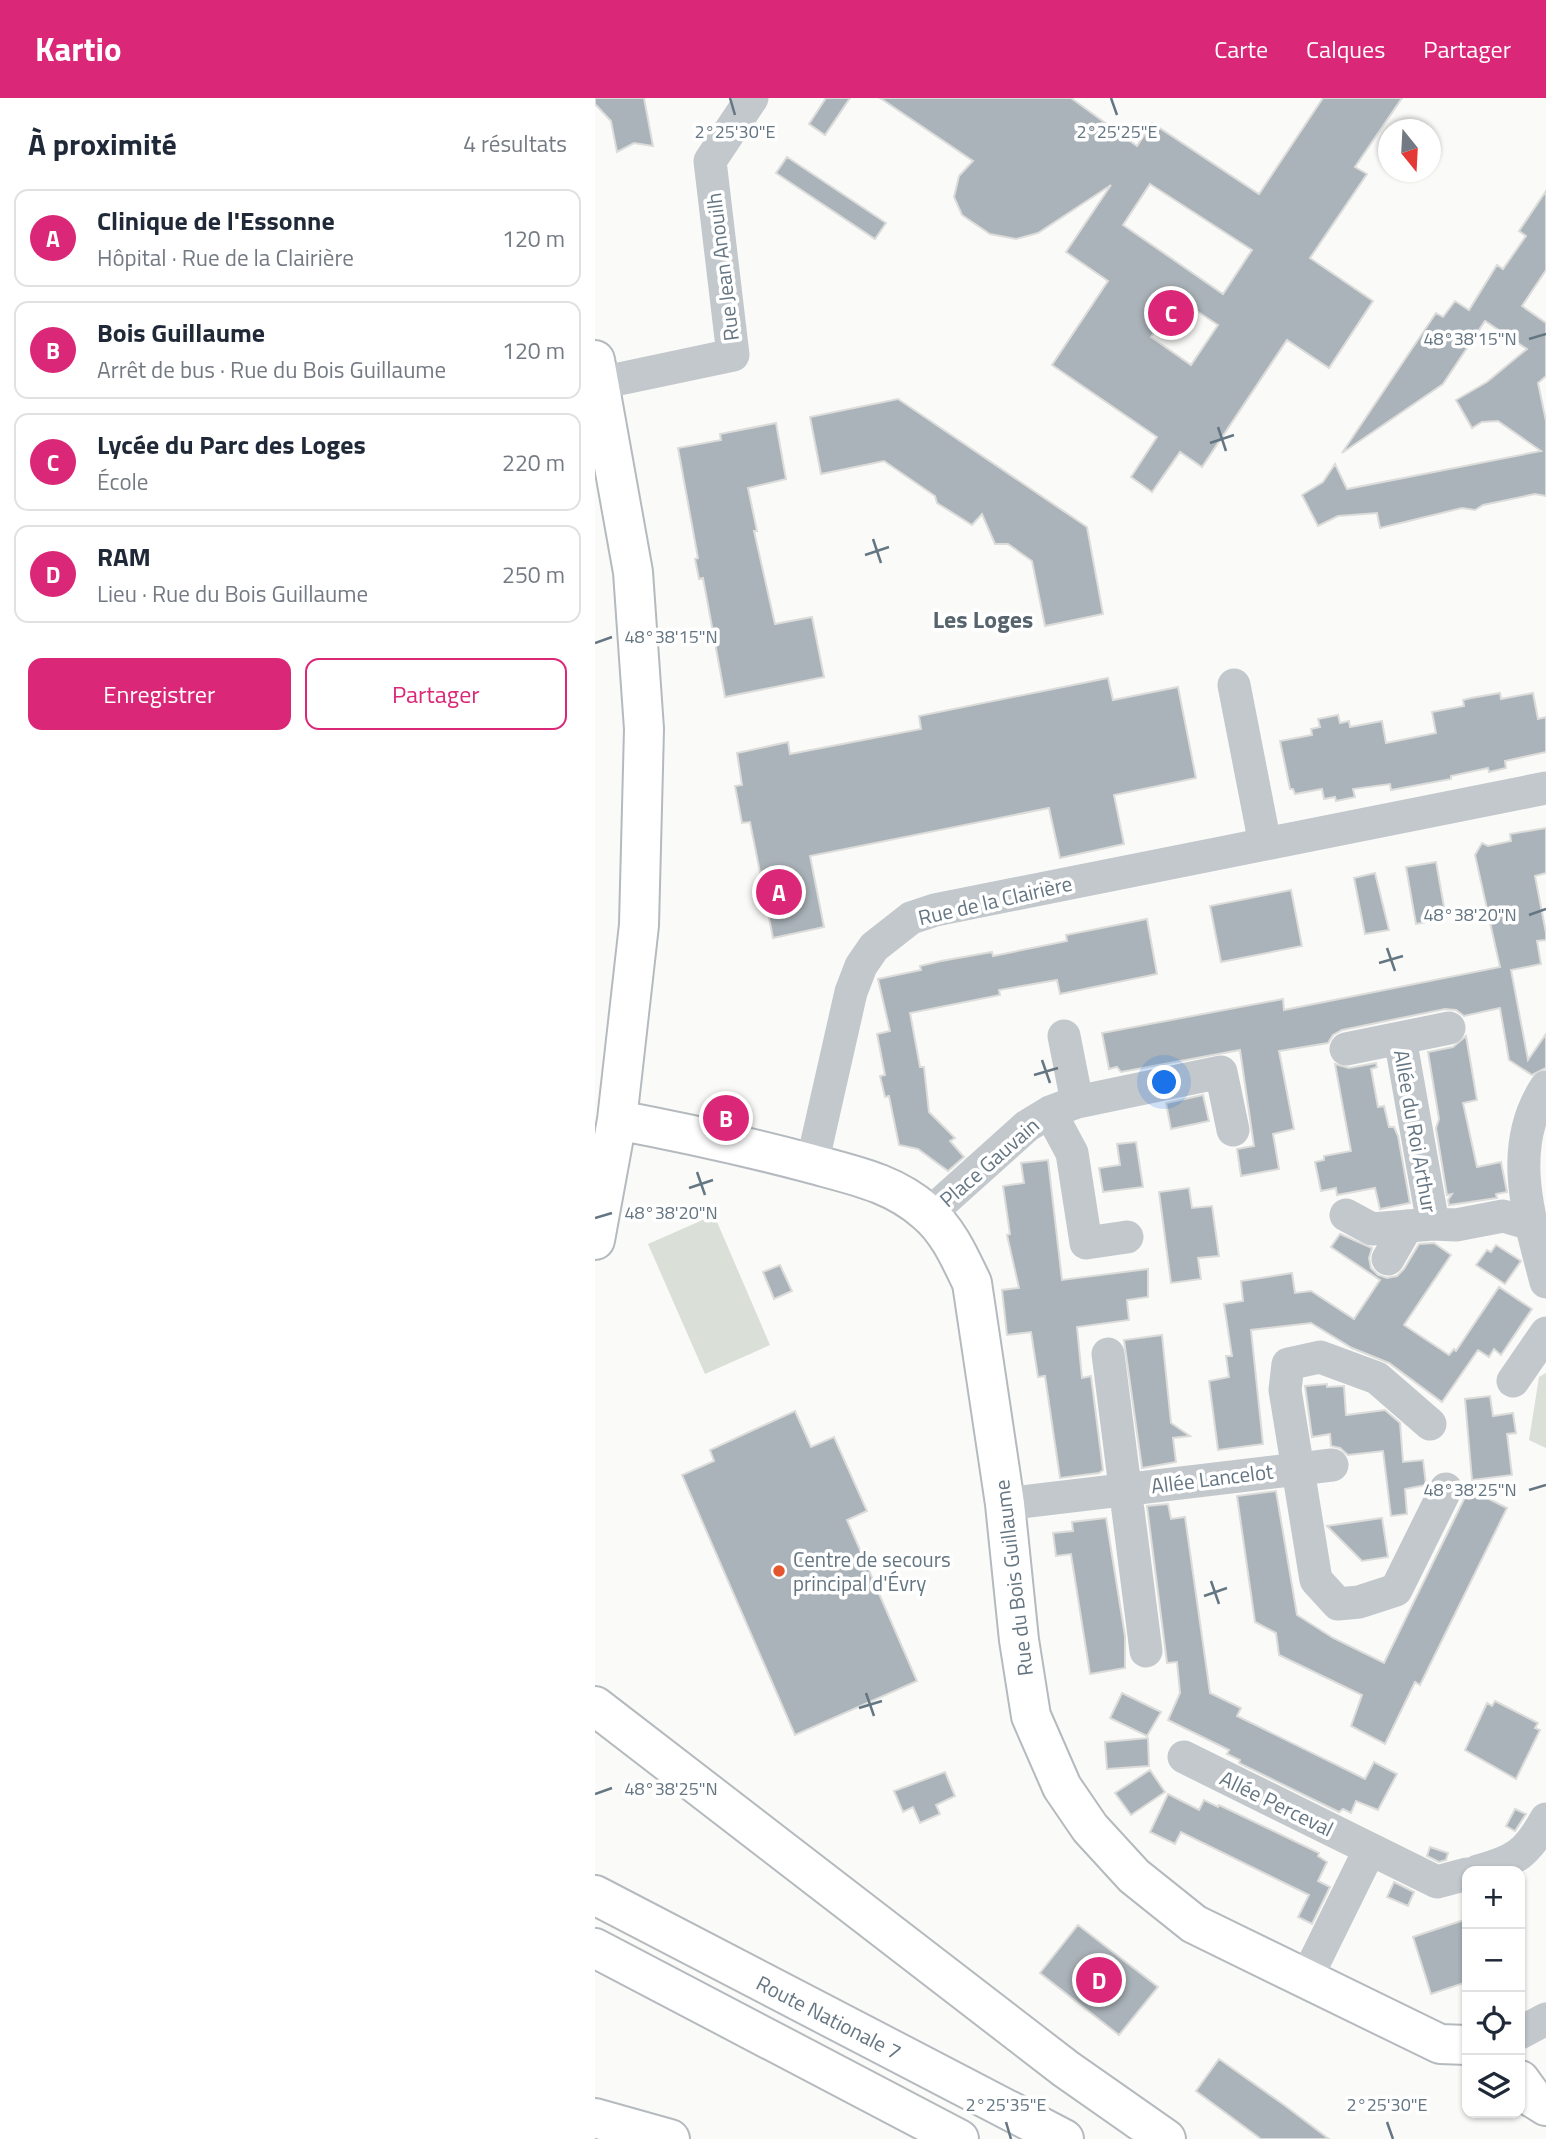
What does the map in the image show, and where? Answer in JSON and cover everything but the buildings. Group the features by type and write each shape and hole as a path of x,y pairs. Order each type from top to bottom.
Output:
{"main road":[{"path":"595,1240 606,1116 639,925 644,729 633,572 597,376"},
{"name":"Rue du Bois Guillaume","path":"606,1116 741,1144 881,1183 911,1199 929,1214 958,1252 972,1283 1005,1504 1019,1640 1031,1716 1062,1787 1090,1828 1134,1876 1194,1924 1440,2044 1462,2045"},
{"path":"595,1706 1066,2069 1165,2139"},
{"name":"Route Nationale 7","path":"595,1895 1064,2139"},
{"path":"595,1948 959,2139"},
{"path":"1525,2087 1533,2098 1546,2106"},
{"path":"595,2118 670,2139"}],"street":[{"name":"Rue Jean Anouilh","path":"597,376 733,355 710,161 752,98"},
{"path":"1234,685 1265,844"},
{"name":"Rue de la Clairière","path":"812,1164 851,992 861,966 874,947 911,918 935,910 1546,788"},
{"name":"Allée du Roi Arthur","path":"1346,1049 1449,1028"},
{"name":"Place Gauvain","path":"1064,1036 1063,1107 1086,1243 1127,1237"},
{"name":"Allée du Roi Arthur","path":"1388,1259 1420,1225 1399,1038"},
{"name":"Place Gauvain","path":"929,1214 1027,1126 1063,1107 1221,1072 1233,1130"},
{"path":"1546,1087 1537,1100 1526,1136 1522,1175 1546,1282"},
{"name":"Allée du Roi Arthur","path":"1346,1215 1372,1229 1456,1225 1503,1216 1531,1224"},
{"path":"1513,1381 1546,1333"},
{"name":"Allée Lancelot","path":"1108,1354 1146,1651"},
{"name":"Allée Lancelot","path":"1430,1424 1377,1378 1320,1357 1288,1364 1285,1390 1316,1580 1338,1604 1359,1602 1396,1590 1446,1489"},
{"name":"Allée Lancelot","path":"1005,1504 1332,1465"},
{"name":"Allée Perceval","path":"1184,1757 1437,1882 1462,1875"},
{"path":"1498,1866 1510,1863 1532,1843 1546,1819"},
{"path":"1306,1979 1370,1849"},
{"path":"1525,2030 1546,2019"}],"shaded area":[{"path":"714,1215 770,1345 705,1374 648,1244"},
{"path":"1546,1373 1546,1448 1529,1440 1539,1377"}],"place":[{"name":"Lycée du Parc des Loges","path":"1171,313"},
{"name":"Clinique de l'Essonne","path":"779,892"},
{"name":"Bois Guillaume","path":"726,1118"},
{"name":"Centre de secours principal d'Évry","path":"779,1571"},
{"name":"RAM","path":"1099,1980"}],"district":[{"name":"Les Loges","path":"983,619"}]}
